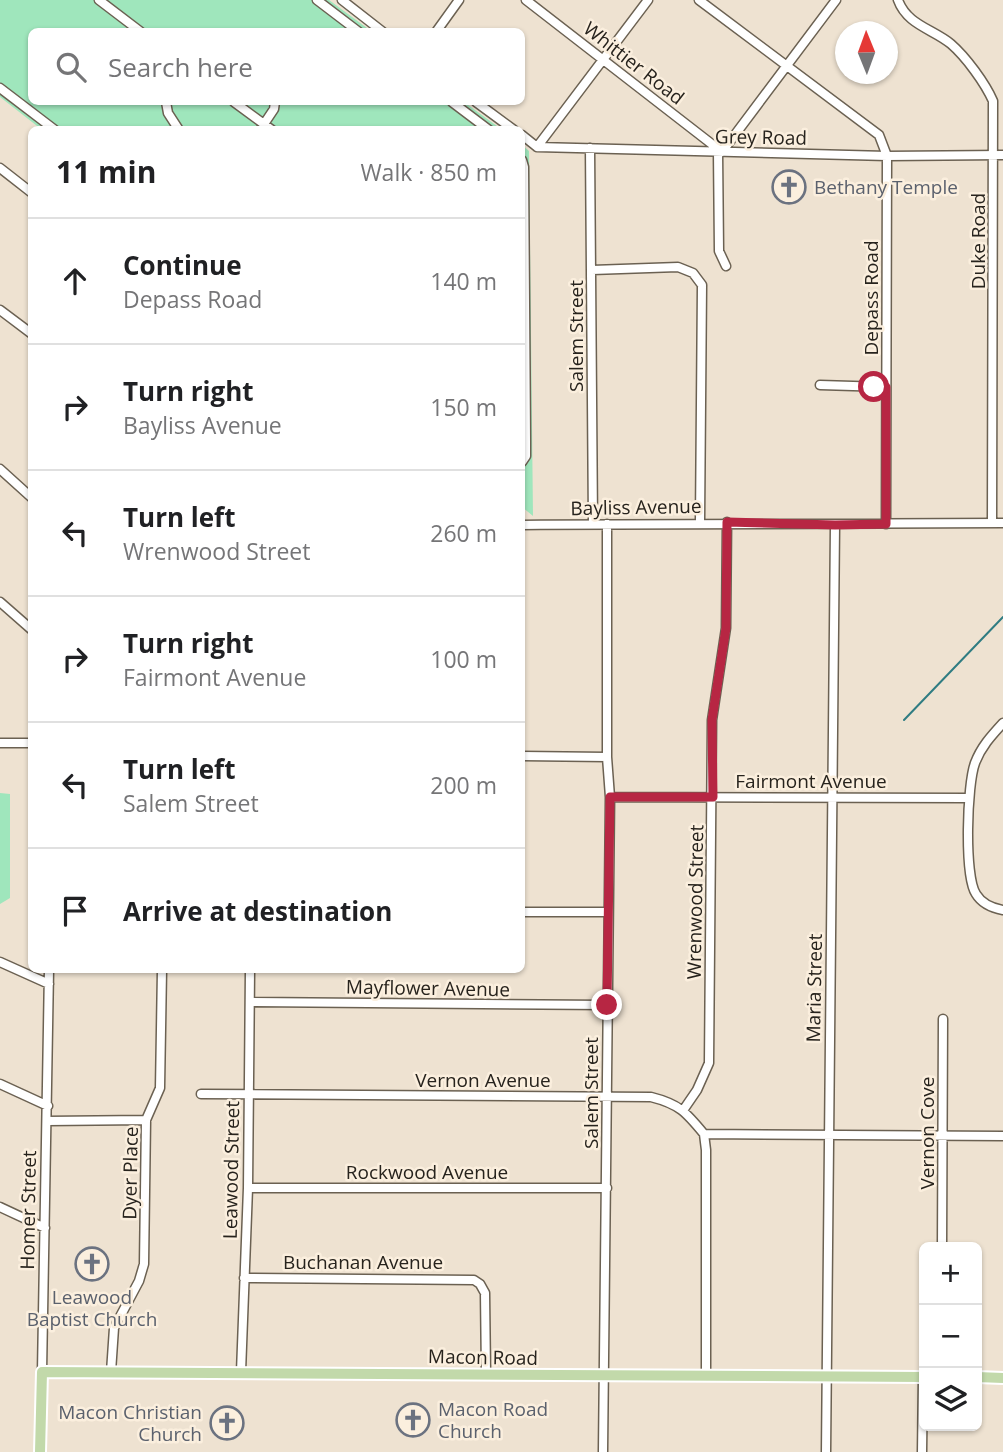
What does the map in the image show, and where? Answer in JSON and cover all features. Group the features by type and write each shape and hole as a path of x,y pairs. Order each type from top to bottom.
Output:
{"main road":[{"name":"Macon Road","path":"42,1372 919,1377"},
{"name":"Homer Street","path":"40,1452 42,1372"},
{"path":"982,1377 1003,1378"}],"street":[{"path":"99,0 136,28"},
{"path":"317,0 354,28"},
{"path":"342,0 378,28"},
{"path":"439,28 459,0"},
{"name":"Whittier Road","path":"526,0 720,152"},
{"path":"525,137 537,147 649,0"},
{"path":"699,0 878,135 887,156"},
{"path":"726,266 719,251 720,152 836,0"},
{"name":"Duke Road","path":"898,0 907,17 951,45 987,87 993,101 999,155 992,523"},
{"path":"0,88 49,126"},
{"path":"167,105 168,113 177,126"},
{"path":"238,105 264,126"},
{"path":"267,126 274,105"},
{"path":"456,105 484,126"},
{"path":"480,105 509,126"},
{"name":"Grey Road","path":"537,147 887,156 999,155"},
{"name":"Salem Street","path":"590,148 593,524"},
{"name":"Depass Road","path":"886,524 887,156"},
{"path":"0,168 28,189"},
{"path":"592,270 678,267 692,273 702,285 700,522"},
{"path":"0,310 28,331"},
{"path":"525,380 525,458"},
{"path":"820,385 886,387"},
{"path":"0,469 28,492"},
{"name":"Wrenwood Street","path":"684,1109 709,1063 712,720 726,628 727,522"},
{"name":"Bayliss Avenue","path":"525,524 1003,523"},
{"name":"Salem Street","path":"603,1452 610,797 607,757 607,524"},
{"name":"Maria Street","path":"826,1452 835,525"},
{"path":"0,602 28,626"},
{"path":"1003,723 985,742 974,766 969,798 968,873 975,893 990,907 1003,910"},
{"path":"2,741 28,743"},
{"path":"525,756 607,757"},
{"name":"Fairmont Avenue","path":"610,797 969,798"},
{"path":"525,912 607,912"},
{"path":"0,962 49,984"},
{"name":"Homer Street","path":"42,1372 49,973"},
{"name":"Dyer Place","path":"111,1372 114,1328 139,1281 144,1264 146,1119 160,1088 162,973"},
{"name":"Leawood Street","path":"241,1372 248,1188 250,973"},
{"name":"Mayflower Avenue","path":"250,1002 607,1005"},
{"name":"Vernon Cove","path":"942,1242 943,1019"},
{"path":"0,1084 48,1106"},
{"name":"Vernon Avenue","path":"201,1094 651,1097 684,1109"},
{"path":"684,1109 704,1134 706,1150 706,1376"},
{"path":"47,1121 146,1119"},
{"path":"704,1134 1003,1136"},
{"name":"Rockwood Avenue","path":"248,1188 607,1188"},
{"path":"0,1207 45,1227"},
{"name":"Buchanan Avenue","path":"244,1278 466,1278 480,1284 484,1291 485,1374"},
{"path":"922,1431 922,1452"}],"green space":[{"path":"0,0 329,0 367,28 28,28 28,105 468,105 497,126 37,126 0,97"},
{"path":"525,148 529,151 533,516 525,509"},
{"path":"0,793 10,794 10,898 0,904"}],"waterway":[{"path":"904,720 1003,617"}],"place":[{"name":"Bethany Temple","path":"789,187"},
{"name":"Leawood Baptist Church","path":"92,1264"},
{"name":"Macon Road Church","path":"413,1420"},
{"name":"Macon Christian Church","path":"227,1423"}],"route":[{"path":"607,1005 610,797 713,797 712,720 726,628 727,522 886,524 886,387 874,387"}]}
